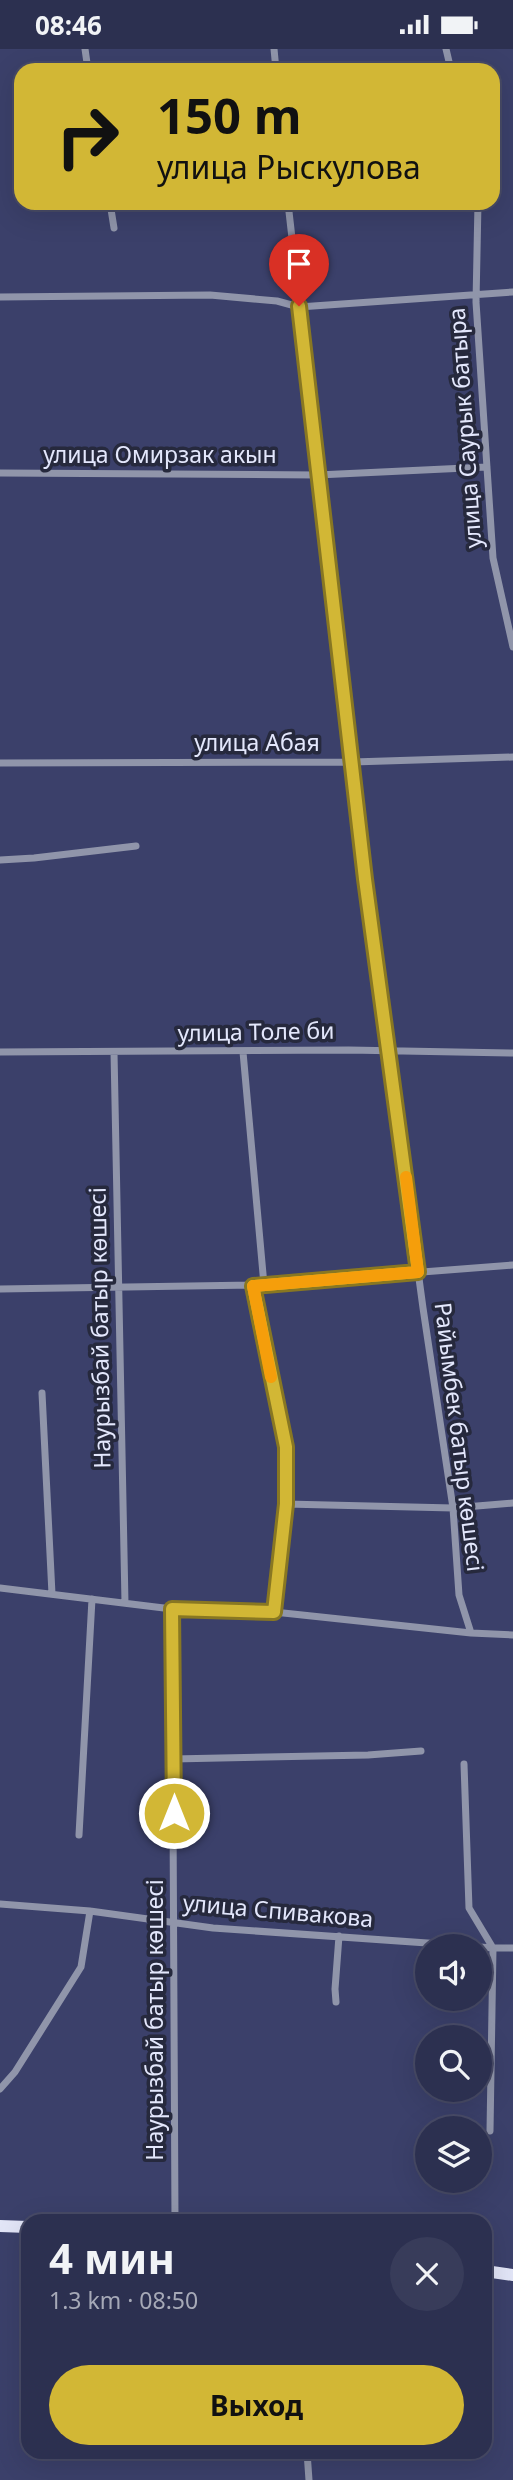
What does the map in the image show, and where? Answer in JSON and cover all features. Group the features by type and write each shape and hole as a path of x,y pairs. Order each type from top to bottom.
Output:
{"main road":[{"path":"0,2226 21,2227"},
{"path":"492,2272 513,2275"}],"street":[{"path":"111,210 114,228"},
{"name":"Райымбек батыр көшесі","path":"289,210 365,879 453,1508 459,1595 471,1633"},
{"name":"улица Саурык батыра","path":"478,210 476,295 493,558 513,647"},
{"path":"0,297 210,295 277,301 299,306 513,292"},
{"name":"улица Омирзак акын","path":"0,473 318,475 487,467"},
{"name":"улица Абая","path":"0,763 353,762 513,757"},
{"path":"0,860 136,846"},
{"name":"улица Толе би","path":"0,1052 348,1050 513,1053"},
{"name":"Наурызбай батыр көшесі","path":"114,1052 125,1603"},
{"path":"243,1052 264,1285"},
{"path":"0,1289 253,1286 513,1265"},
{"path":"253,1286 286,1447 286,1504 274,1612"},
{"path":"43,1393 52,1594"},
{"path":"286,1504 453,1508 513,1503"},
{"path":"0,1588 172,1609 274,1612 513,1635"},
{"path":"79,1835 92,1599"},
{"name":"Наурызбай батыр көшесі","path":"172,1609 175,2214"},
{"path":"173,1759 368,1755 421,1751"},
{"path":"464,1764 468,1907 493,1948 489,2116"},
{"name":"улица Спивакова","path":"0,1904 90,1911 213,1928 415,1942"},
{"path":"0,2088 15,2072 81,1967 90,1911"},
{"path":"336,2002 339,1936"},
{"path":"493,1948 513,1948"},
{"path":"308,2459 309,2480"}],"slow traffic":[{"path":"271,1377 253,1286 418,1272 406,1177"}],"route":[{"path":"174,1813 172,1609 274,1612 286,1504 286,1447 253,1286 418,1272 365,879 299,306"}]}
